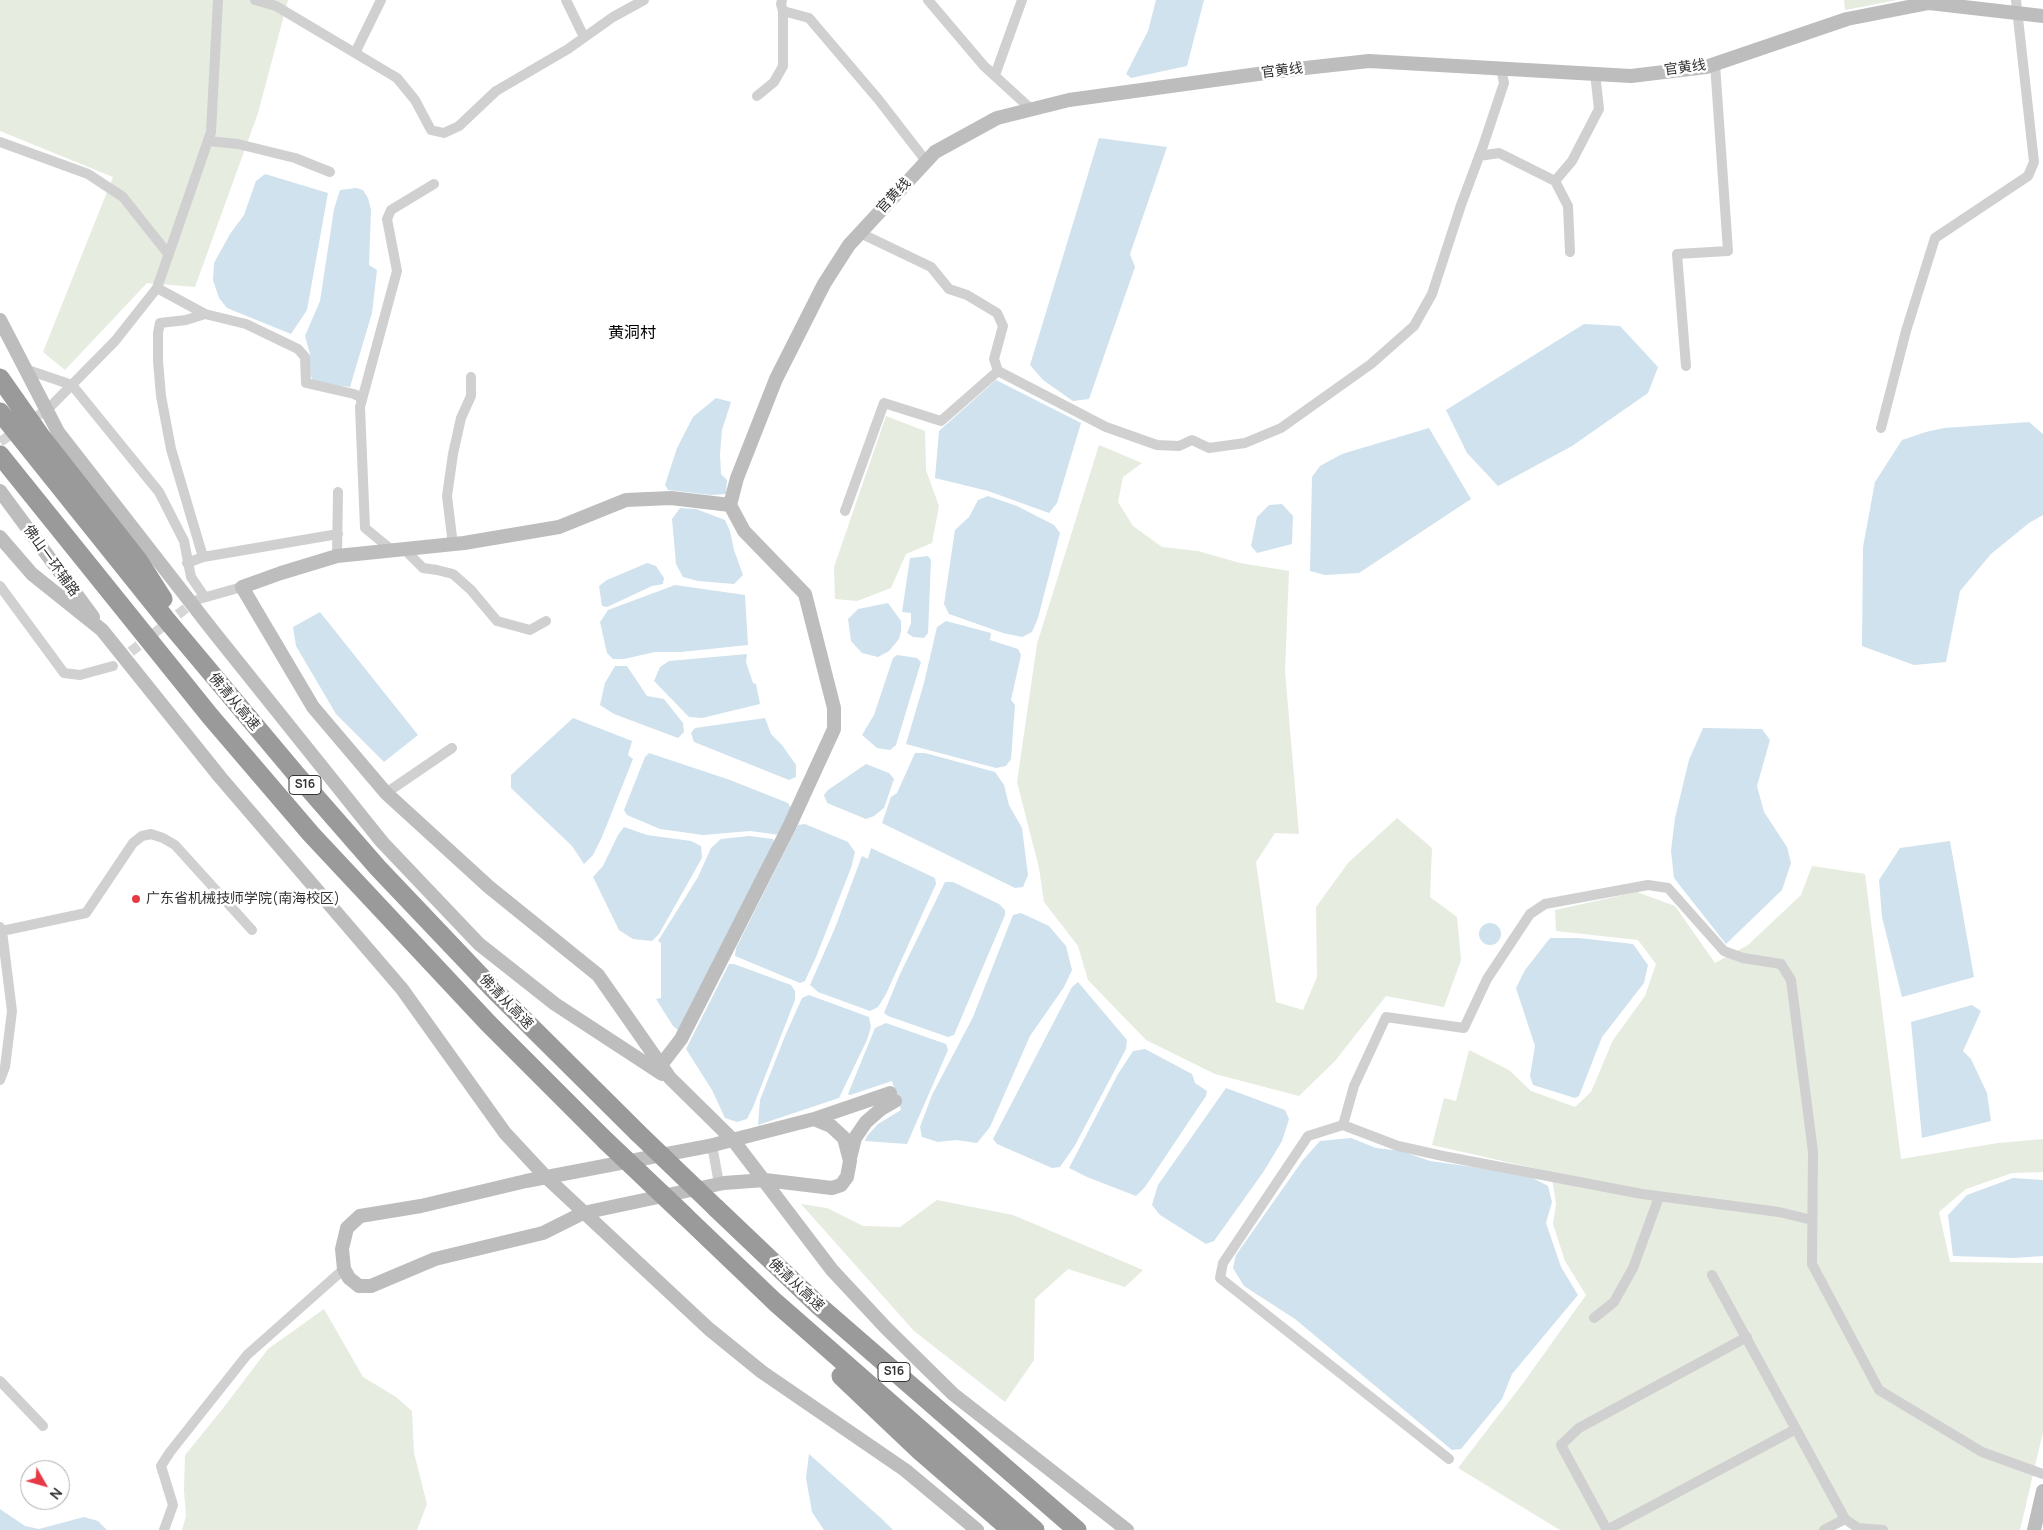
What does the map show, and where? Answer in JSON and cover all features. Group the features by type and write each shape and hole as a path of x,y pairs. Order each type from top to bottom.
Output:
{"highway":[{"path":"0,378 40,435 138,560 204,666"},
{"name":"佛清从高速","path":"0,412 267,742 378,868 518,1016 818,1305 1077,1530"},
{"name":"佛清从高速","path":"0,455 210,716 311,834 488,1022 606,1141 775,1302 1035,1530"},
{"path":"775,1302 850,1385 920,1452 1011,1530"}],"street":[{"path":"49,408 115,341 157,288 211,132 218,0"},
{"path":"255,0 276,6 397,78 415,100 431,130 444,133 459,126 496,91 613,17 644,0"},
{"path":"355,54 381,0"},
{"path":"566,0 584,37"},
{"path":"928,0 965,44 1031,109"},
{"path":"995,75 1022,0"},
{"name":"官黄线","path":"730,505 737,478 776,379 824,284 849,245 935,152 997,118 1069,100 1287,70 1369,61 1631,76 1706,67 1847,19 1929,3 2016,6 2043,16"},
{"path":"757,96 774,82 782,66 783,5 808,18 878,99 926,162"},
{"path":"1881,428 1906,331 1935,238 2028,176 2034,162 2016,6"},
{"path":"1686,366 1677,254 1728,251 1715,64"},
{"path":"860,233 931,267 949,289 967,294 997,313 1003,326 994,358 998,371 1106,428 1157,445 1179,446 1192,440 1209,448 1245,443 1281,428 1372,364 1414,326 1432,294 1504,83 1501,68"},
{"path":"1555,181 1572,161 1599,109 1595,73"},
{"path":"208,141 238,144 295,158 330,172"},
{"path":"0,142 88,174 123,197 169,255"},
{"path":"1479,156 1499,153 1555,181 1568,206 1570,252"},
{"path":"434,184 391,210 387,220 397,271 360,407 365,528 423,568 453,574 471,590 496,621 530,630 546,621"},
{"path":"157,288 205,314 246,324 298,349 305,357 306,383 354,394 362,398"},
{"path":"203,557 171,449 161,396 158,361 160,322 186,320 205,314"},
{"path":"0,320 58,432 213,631 382,842 479,944 554,1004 641,1058 677,1085"},
{"path":"26,369 72,385 159,492 184,541 187,563 200,598 337,556 453,545 559,527 626,500 671,498 730,505 744,531 805,594 834,708 834,729 789,827 681,1039 661,1065"},
{"path":"846,511 884,403 941,420 998,371"},
{"path":"453,545 448,496 453,454 461,418 471,396 471,377"},
{"name":"佛山一环辅路","path":"0,491 102,630"},
{"path":"337,556 338,492"},
{"path":"187,563 203,557 338,534"},
{"path":"0,537 32,574 102,630 220,777 402,989 505,1133 546,1177 709,1329 762,1372 905,1470 977,1530"},
{"path":"0,586 64,673 80,674 113,666"},
{"path":"242,586 313,707 386,792 489,887 598,975 677,1085 733,1140 832,1270 886,1328 954,1394 1127,1530"},
{"path":"386,792 452,748"},
{"path":"0,1080 5,1067 12,1011 1,929 86,913 133,843 142,836 151,834 175,845 252,930"},
{"path":"1343,1125 1354,1086 1386,1017 1464,1028 1488,979 1530,914 1545,904 1648,885 1668,888 1724,951 1743,958 1781,964 1791,980 1812,1152 1812,1264 1879,1390 1982,1452 2043,1474"},
{"path":"892,1097 866,1122 855,1138 847,1177 841,1185 832,1188 765,1180 719,1184 583,1213 543,1233 435,1258 371,1286 359,1286 349,1278 344,1269 342,1249 347,1228 360,1216 421,1206 546,1177 712,1145 892,1097"},
{"path":"814,1119 839,1131 847,1146 850,1161"},
{"path":"1449,1459 1220,1278 1223,1262 1308,1136 1343,1125 1398,1146 1543,1176 1659,1197 1779,1212 1812,1220"},
{"path":"712,1145 719,1184"},
{"path":"1594,1318 1614,1302 1633,1268 1659,1197"},
{"path":"164,1530 173,1505 161,1466 170,1452 247,1355 344,1269"},
{"path":"1712,1275 1845,1519 1858,1528 1883,1530"},
{"path":"1747,1337 1579,1428 1561,1445 1607,1530 1796,1429"},
{"path":"0,1381 43,1426"},
{"path":"2034,1530 2043,1491"},
{"path":"1824,1530 1845,1519"}],"shaded area":[{"path":"0,0 288,0 258,113 195,287 147,283 65,370 43,352 113,177 0,131"},
{"path":"1844,0 1897,0 1845,10"},
{"path":"886,416 925,431 926,470 939,506 932,543 906,554 891,588 857,601 835,599 834,567"},
{"path":"1099,445 1142,463 1123,477 1118,502 1133,526 1162,547 1198,551 1240,563 1289,571 1285,671 1299,834 1275,833 1256,862 1276,1002 1303,1010 1317,977 1316,907 1348,863 1397,818 1432,848 1430,897 1457,917 1461,960 1444,1007 1386,996 1335,1061 1299,1096 1215,1074 1146,1040 1088,980 1078,946 1044,902 1039,868 1017,782 1037,644"},
{"path":"1812,866 1865,874 1901,1159 1998,1143 2043,1139 2043,1172 2012,1173 1966,1189 1939,1212 1950,1262 2043,1263 2043,1432 2020,1530 1854,1530 1844,1524 1831,1530 1560,1530 1458,1468 1524,1382 1586,1295 1565,1261 1553,1224 1556,1204 1551,1172 1432,1145 1444,1098 1456,1101 1469,1050 1509,1070 1531,1091 1575,1107 1591,1092 1613,1040 1645,996 1656,964 1638,940 1556,931 1555,910 1637,892 1675,906 1715,963 1748,945 1801,895"},
{"path":"937,1200 1013,1215 1143,1270 1125,1287 1068,1269 1035,1299 1034,1360 1005,1402 914,1331 801,1204 827,1208 863,1226 900,1227"},
{"path":"324,1309 363,1377 396,1397 412,1411 414,1453 427,1504 417,1530 182,1530 186,1516 184,1490 185,1455 268,1349"}],"water":[{"path":"1156,0 1204,0 1187,66 1131,78 1126,74 1148,31"},
{"path":"1099,138 1167,147 1130,254 1135,267 1089,399 1073,401 1043,380 1030,365"},
{"path":"265,174 328,193 307,310 291,334 227,308 219,298 213,280 214,263 230,234 244,215 256,181"},
{"path":"356,188 363,190 368,198 371,210 369,265 377,270 372,313 350,387 318,383 312,380 310,354 305,336 320,301 334,209 340,190"},
{"path":"1584,324 1620,326 1658,367 1648,393 1572,446 1498,486 1467,453 1446,410"},
{"path":"996,380 1081,423 1057,503 1049,513 988,491 935,478 939,431"},
{"path":"716,398 731,402 722,430 720,454 721,474 727,480 726,494 711,495 668,490 665,485 677,448 693,417"},
{"path":"2029,422 2043,434 2043,515 2029,523 1991,554 1960,591 1946,662 1914,665 1862,646 1863,547 1875,482 1902,440 1944,428"},
{"path":"1429,428 1471,499 1359,573 1325,575 1310,571 1312,477 1320,466 1342,454"},
{"path":"988,496 1017,506 1054,525 1060,533 1038,618 1032,632 1022,637 1003,633 949,614 944,604 955,530 969,517 978,500"},
{"path":"1282,504 1293,516 1292,544 1257,553 1251,546 1257,517 1269,505"},
{"path":"680,508 696,509 725,520 743,575 734,584 698,581 683,577 676,564 672,519"},
{"path":"928,556 931,560 928,633 924,638 913,637 907,633 911,623 911,613 902,612 910,558"},
{"path":"647,563 656,566 664,578 663,584 652,586 607,607 602,606 599,586 607,580"},
{"path":"675,585 745,595 748,645 681,652 655,652 624,659 613,659 607,653 600,622 608,610"},
{"path":"888,603 901,621 899,639 889,651 878,657 862,653 851,641 848,619 858,609"},
{"path":"320,612 418,735 384,762 336,714 296,646 293,627"},
{"path":"946,621 991,633 990,640 1018,649 1021,655 1011,700 1015,705 1011,759 1006,766 996,768 906,744 924,683 937,627"},
{"path":"747,654 746,662 753,683 756,684 760,704 702,718 689,717 654,681 660,667 669,661"},
{"path":"897,655 917,658 921,662 896,745 890,750 877,748 862,735 874,715 893,658"},
{"path":"615,666 627,666 647,696 664,699 683,723 684,732 678,738 614,714 600,705 605,683"},
{"path":"573,718 632,741 628,755 633,759 602,837 593,855 584,864 572,846 511,788 511,775"},
{"path":"765,718 771,734 782,745 796,765 796,777 789,780 694,742 691,733 695,728"},
{"path":"1703,728 1762,729 1770,740 1757,786 1764,812 1787,847 1791,863 1782,890 1726,944 1674,878 1671,851 1675,818 1689,760"},
{"path":"649,753 730,780 788,803 793,811 780,835 750,831 703,835 660,829 627,815 624,810 645,757"},
{"path":"915,753 925,753 995,772 1004,785 1009,805 1022,828 1028,875 1023,887 1015,888 882,823 891,797 897,793"},
{"path":"866,764 889,773 894,779 884,808 874,816 866,819 827,803 824,795 828,790"},
{"path":"805,824 848,842 855,852 851,868 816,957 805,981 800,983 735,956 736,948 798,825"},
{"path":"624,827 647,835 691,841 701,846 702,858 659,934 652,941 633,939 619,930 593,877 603,866"},
{"path":"749,836 773,839 776,847 680,1032 673,1026 656,999 661,998 661,943 658,941 698,877 711,848 721,839"},
{"path":"1950,841 1974,977 1902,997 1882,917 1879,880 1900,848"},
{"path":"871,848 935,878 936,884 886,994 878,1007 870,1011 818,992 810,985 835,928 862,856 868,859"},
{"path":"945,882 953,882 999,904 1005,910 1005,915 954,1035 948,1037 884,1013 900,974"},
{"path":"1021,913 1049,926 1066,946 1072,970 1064,987 1030,1036 990,1127 977,1143 956,1140 938,1142 922,1137 920,1127 932,1095 973,1017 1013,915"},
{"path":"1490,923 1498,926 1501,934 1498,942 1490,945 1482,942 1479,934 1482,926"},
{"path":"1550,938 1579,938 1633,944 1648,965 1644,983 1602,1037 1579,1096 1575,1098 1533,1085 1530,1076 1535,1046 1516,988 1525,970"},
{"path":"729,964 734,964 791,985 795,991 795,1000 753,1107 747,1119 737,1122 725,1118 712,1090 686,1049"},
{"path":"1078,982 1127,1040 1126,1049 1074,1147 1060,1167 1052,1168 997,1144 993,1139 1072,987"},
{"path":"809,995 869,1017 871,1027 867,1040 839,1098 758,1125 760,1100 785,1036 802,998"},
{"path":"1972,1005 1981,1011 1963,1051 1971,1059 1987,1093 1991,1121 1922,1138 1911,1022"},
{"path":"886,1023 946,1044 948,1050 907,1144 865,1141 878,1124 901,1110 892,1081 850,1095 848,1094 875,1028"},
{"path":"1145,1049 1192,1074 1195,1083 1207,1091 1206,1096 1145,1187 1136,1196 1069,1168 1118,1074 1133,1051"},
{"path":"1226,1088 1285,1110 1289,1119 1282,1141 1264,1171 1214,1241 1206,1244 1160,1215 1152,1205 1158,1185"},
{"path":"1351,1138 1376,1148 1401,1151 1430,1161 1525,1174 1548,1186 1552,1202 1546,1223 1561,1267 1578,1295 1512,1374 1502,1399 1461,1449 1452,1450 1295,1319 1244,1286 1233,1268 1236,1255 1303,1160 1320,1141"},
{"path":"2013,1178 2043,1180 2043,1256 2014,1258 1953,1256 1948,1215 1967,1195"},
{"path":"809,1454 893,1530 824,1530 812,1512 806,1478"},
{"path":"0,1509 25,1526 39,1529 84,1517 98,1521 107,1530 0,1530"}],"tunnel":[{"path":"0,442 49,408"},
{"path":"119,661 195,601"}],"place":[{"name":"广东省机械技师学院(南海校区)","path":"136,899"}],"district":[{"name":"黄洞村","path":"632,334"}]}
